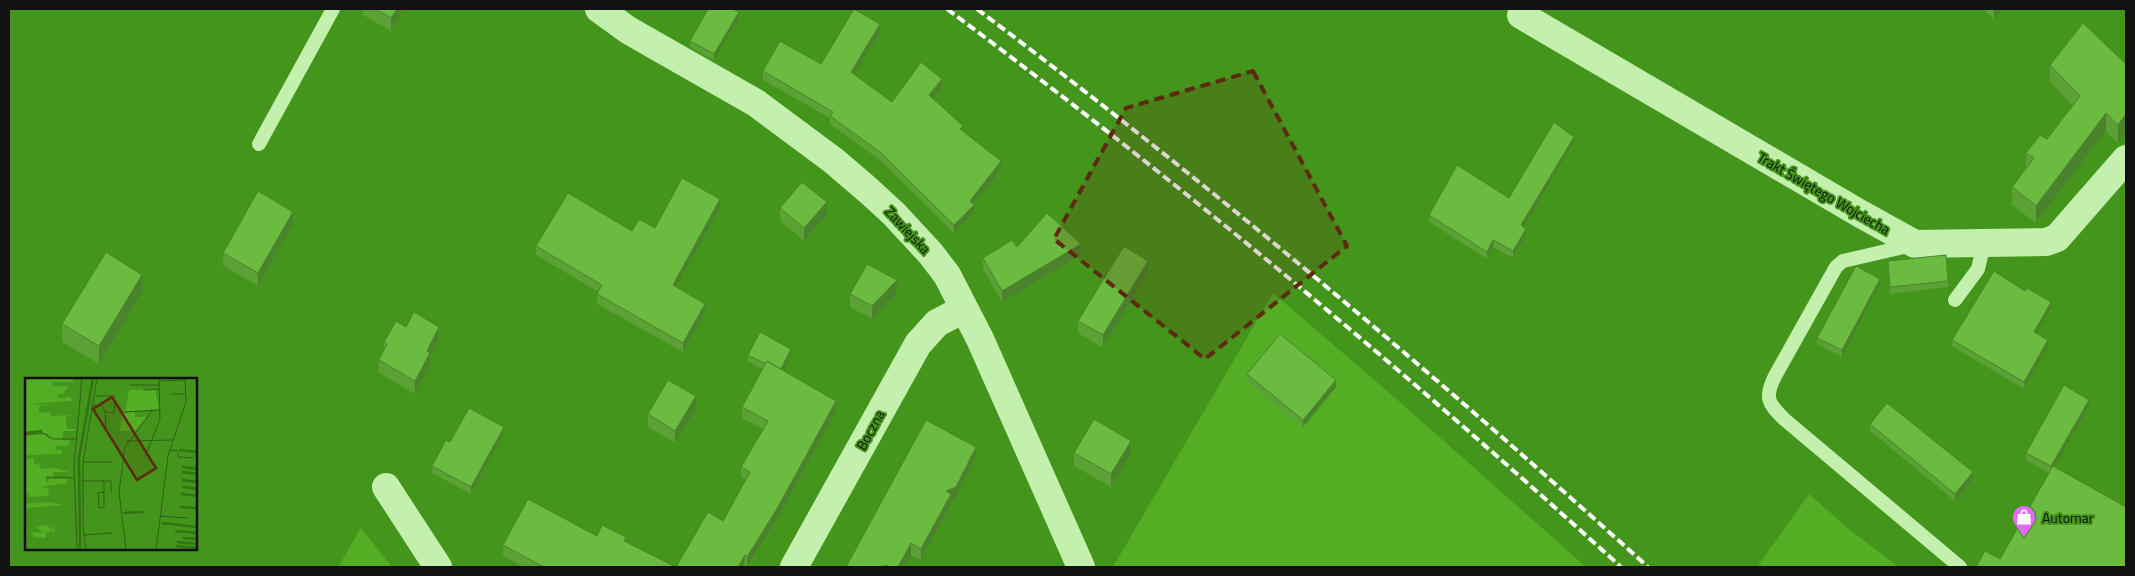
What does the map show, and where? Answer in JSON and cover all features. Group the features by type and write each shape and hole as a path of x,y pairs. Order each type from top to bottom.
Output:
{"street":[{"name":"Zawiejska","path":"600,9 628,30 756,103 834,161 914,234 947,275 1000,383 1081,567"},
{"name":"Trakt Świętego Wojciecha","path":"1521,15 1915,244 2046,242 2057,238 2126,159"},
{"name":"Boczna","path":"794,567 918,344 937,323 964,309"},
{"path":"386,487 438,567"}],"lane":[{"path":"258,144 333,9"},
{"path":"1956,300 1978,269 1984,243"},
{"path":"1915,244 1844,261 1836,267 1774,376 1768,390 1768,399 1784,420 1960,567"}],"highlighted area":[{"path":"1253,71 1347,246 1205,359 1054,239 1126,108"}],"green space":[{"path":"1273,293 1401,403 1586,567 1113,567"},
{"path":"1809,494 1850,530 1899,567 1757,567"},
{"path":"361,528 392,567 338,567"}],"building":[{"path":"375,9 397,9 391,18"},
{"path":"708,9 732,9 739,12 714,54 690,41"},
{"path":"854,9 880,24 851,72 892,102 921,62 942,79 929,95 963,126 960,129 1001,161 970,201 974,205 954,225 880,152 830,116 833,112 763,71 780,41 821,64"},
{"path":"2083,23 2126,64 2126,114 2118,125 2106,113 2036,206 2012,187 2034,158 2026,153 2040,135 2047,139 2080,96 2050,65"},
{"path":"1554,122 1574,137 1521,225 1526,229 1513,251 1493,240 1487,252 1429,215 1457,165 1509,198"},
{"path":"682,178 720,199 673,285 705,304 683,343 597,294 602,285 536,246 568,193 632,231 639,219 655,228"},
{"path":"802,182 827,202 804,228 780,208"},
{"path":"258,191 293,212 258,273 223,253"},
{"path":"1047,213 1081,244 1002,291 983,258 1012,240 1017,247"},
{"path":"1124,246 1148,261 1103,335 1078,321"},
{"path":"106,252 142,275 99,346 62,324"},
{"path":"1946,255 1948,281 1890,287 1888,261"},
{"path":"867,264 897,280 872,306 850,294"},
{"path":"1856,266 1880,279 1842,350 1817,338"},
{"path":"1994,271 2025,291 2027,288 2051,302 2034,332 2048,340 2024,382 1952,340"},
{"path":"414,312 439,327 427,351 430,353 415,381 379,360 387,344 384,342 396,321 406,327"},
{"path":"760,332 791,349 781,369 767,361 765,364 748,355"},
{"path":"1280,334 1336,380 1303,420 1247,374"},
{"path":"767,361 836,401 778,507 747,557 745,555 738,567 676,567 708,512 723,521 750,472 741,467 768,421 742,407"},
{"path":"668,380 696,396 675,431 648,414"},
{"path":"2064,385 2089,400 2051,466 2026,453"},
{"path":"1887,403 1973,472 1955,494 1870,424"},
{"path":"469,408 504,427 471,487 432,466 446,440 450,442"},
{"path":"1094,419 1131,441 1111,474 1074,453"},
{"path":"926,420 976,447 956,487 946,491 951,494 921,549 911,543 898,567 885,565 884,567 846,567"},
{"path":"2053,466 2126,507 2126,567 1976,567 1985,551 2000,559"},
{"path":"528,499 597,536 602,525 626,537 624,541 676,567 544,567 503,545"}],"railway":[{"path":"947,9 1121,142 1291,280 1375,350 1621,567"},
{"path":"977,9 1150,143 1319,280 1485,422 1648,567"}],"place":[{"name":"Automar","path":"2024,538"}]}
